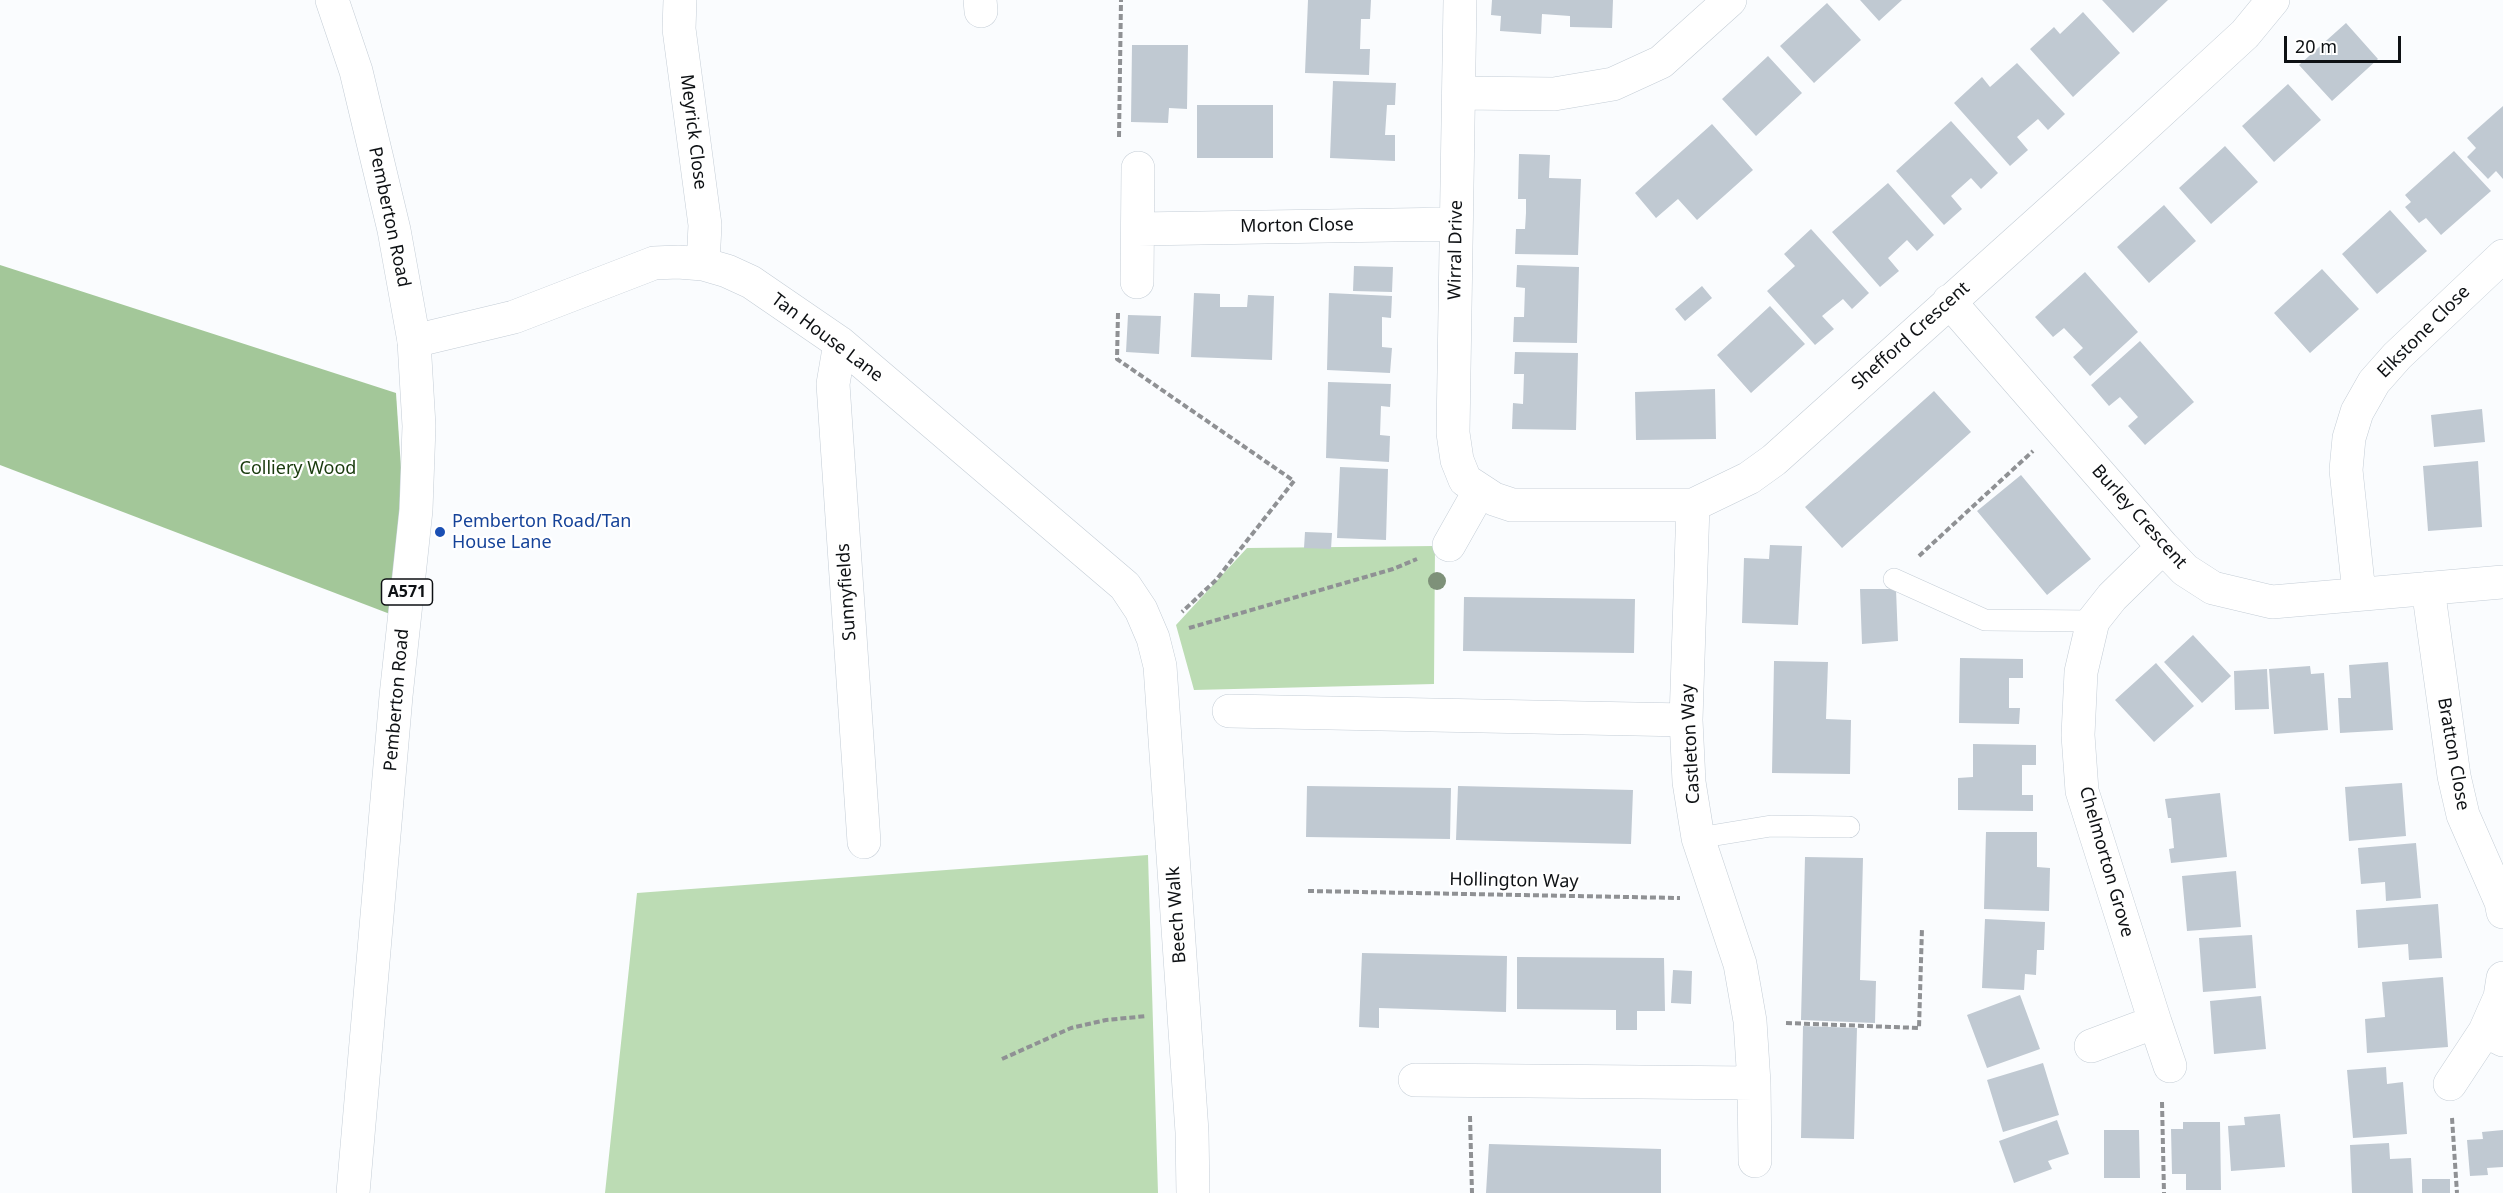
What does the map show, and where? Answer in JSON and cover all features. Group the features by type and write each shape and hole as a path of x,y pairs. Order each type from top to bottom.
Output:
{"street":[{"name":"Pemberton Road","path":"332,0 361,93 394,230 414,341 419,426 416,510 396,696 353,1193"},
{"name":"Meyrick Close","path":"680,0 679,28 705,225 703,264"},
{"name":"Wirral Drive","path":"1460,0 1453,433 1457,460 1465,480 1480,490"},
{"path":"1459,93 1554,94 1613,84 1661,63 1730,0"},
{"name":"Shefford Crescent","path":"1480,490 1494,499 1512,505 1693,505 1725,491 1774,460 2245,34 2274,0"},
{"path":"1127,292 1138,229 1128,158"},
{"name":"Morton Close","path":"1138,229 1456,224"},
{"name":"Elkstone Close","path":"2359,593 2346,470 2349,438 2357,412 2374,382 2397,356 2503,256"},
{"name":"Tan House Lane","path":"414,341 514,317 654,263 703,264 751,282 840,343 1103,564 1125,586 1141,610 1153,638"},
{"name":"Burley Crescent","path":"1949,302 2060,426 2163,547 2185,570 2213,588 2241,597 2272,602 2503,582"},
{"name":"Sunnyfields","path":"840,343 833,384 864,842"},
{"path":"1449,545 1480,490"},
{"name":"Castleton Way","path":"1693,505 1686,720 1689,782 1698,838 1740,964 1750,1021 1755,1161"},
{"name":"Chelmorton Grove","path":"2163,547 2112,597 2093,621 2081,672 2078,735 2082,791 2170,1066"},
{"name":"Bratton Close","path":"2428,588 2454,776 2463,815 2503,912"},
{"name":"Beech Walk","path":"1153,638 1160,666 1192,1132 1193,1193"},
{"path":"1229,711 1686,720"},
{"path":"2450,1084 2494,1036 2503,978"},
{"path":"2091,1046 2155,1022"},
{"path":"1415,1080 1754,1083"}],"lane":[{"path":"1894,579 1985,620 2093,621"},
{"path":"1698,838 1771,826 1849,827"}],"path":[{"path":"1121,0 1128,158"},
{"path":"1127,292 1117,359 1294,481 1216,580 1153,638"},
{"path":"1894,579 2060,426"},
{"path":"1153,638 1393,569 1449,545"},
{"name":"Hollington Way","path":"1308,891 1719,898"},
{"path":"1750,1021 1919,1028 1922,928"},
{"path":"1002,1059 1071,1028 1106,1020 1149,1016"},
{"path":"2164,1193 2162,1094 2170,1066"},
{"path":"1469,1081 1472,1193"},
{"path":"2450,1084 2457,1193"}],"green space":[{"name":"Colliery Wood","path":"0,265 396,393 405,528 390,614 0,465"},
{"path":"1435,546 1434,684 1194,690 1176,625 1247,548"},
{"path":"1148,855 1158,1193 605,1193 637,893"}],"building":[{"path":"1308,0 1371,0 1370,19 1361,19 1360,49 1370,49 1369,75 1305,73"},
{"path":"1492,0 1613,0 1612,28 1570,27 1570,16 1542,14 1541,34 1500,31 1501,16 1491,15"},
{"path":"1860,0 1902,0 1879,21"},
{"path":"2102,0 2168,0 2133,33"},
{"path":"1827,3 1861,40 1814,83 1780,46"},
{"path":"2083,12 2120,53 2073,97 2030,49 2054,27 2060,34"},
{"path":"2346,23 2378,59 2332,101 2299,65"},
{"path":"1132,45 1188,45 1187,109 1169,108 1168,123 1131,122"},
{"path":"1768,56 1802,93 1756,136 1722,99"},
{"path":"2017,63 2065,114 2048,130 2038,119 2017,137 2028,150 2010,166 1954,103 1982,77 1990,87"},
{"path":"1333,81 1396,83 1395,105 1387,105 1385,135 1395,135 1395,161 1330,158"},
{"path":"2288,84 2321,120 2274,162 2242,126"},
{"path":"1197,105 1273,105 1273,158 1197,158"},
{"path":"2503,106 2503,179 2496,171 2488,179 2467,157 2476,148 2467,138"},
{"path":"1951,121 1998,173 1981,189 1971,178 1951,196 1962,209 1944,225 1896,171"},
{"path":"1712,124 1753,170 1697,220 1678,199 1656,218 1635,193"},
{"path":"2225,146 2258,182 2211,224 2179,188"},
{"path":"2454,151 2491,191 2441,235 2426,218 2419,223 2405,207 2411,202 2405,195"},
{"path":"1519,154 1550,155 1549,178 1581,179 1578,255 1515,254 1516,229 1525,229 1526,213 1526,199 1518,199"},
{"path":"1888,183 1934,235 1917,251 1907,240 1888,258 1899,271 1880,287 1832,232"},
{"path":"2164,205 2196,241 2149,283 2117,247"},
{"path":"2390,210 2427,251 2377,294 2342,254"},
{"path":"1811,229 1869,293 1852,309 1843,299 1822,316 1834,329 1815,345 1767,291 1795,266 1784,254"},
{"path":"1517,265 1579,267 1577,343 1513,342 1514,317 1524,317 1525,288 1516,287"},
{"path":"1354,266 1393,267 1392,292 1353,291"},
{"path":"2322,269 2359,309 2310,353 2274,313"},
{"path":"2085,272 2138,332 2090,376 2073,357 2083,348 2064,328 2053,337 2035,317"},
{"path":"1702,286 1712,298 1685,321 1675,309"},
{"path":"1194,293 1220,294 1220,307 1247,307 1248,295 1274,296 1272,360 1191,357"},
{"path":"1329,293 1392,296 1391,318 1382,317 1382,347 1392,348 1390,373 1327,370"},
{"path":"1770,306 1805,344 1751,393 1717,355"},
{"path":"1128,315 1161,316 1159,354 1126,352"},
{"path":"2140,341 2194,402 2145,445 2128,426 2138,417 2120,397 2109,406 2091,385"},
{"path":"1515,352 1578,353 1576,430 1512,429 1513,403 1523,404 1524,374 1514,374"},
{"path":"1328,382 1391,384 1390,407 1381,406 1380,435 1390,436 1389,462 1326,458"},
{"path":"1715,389 1716,439 1636,440 1635,392"},
{"path":"1934,391 1971,432 1842,548 1805,507"},
{"path":"2482,409 2485,442 2434,447 2431,415"},
{"path":"2478,461 2482,527 2428,531 2423,466"},
{"path":"1340,467 1388,469 1386,540 1337,538"},
{"path":"2021,475 2091,559 2047,595 1977,511"},
{"path":"1305,532 1332,533 1331,549 1304,548"},
{"path":"1770,545 1802,546 1798,625 1742,623 1744,558 1769,559"},
{"path":"1860,589 1896,589 1898,641 1862,644"},
{"path":"1464,597 1635,599 1634,653 1463,651"},
{"path":"2193,635 2231,676 2202,703 2164,662"},
{"path":"1960,658 2023,659 2023,678 2009,678 2009,708 2020,708 2019,724 1959,723"},
{"path":"1774,661 1828,662 1826,719 1851,720 1850,774 1772,773"},
{"path":"2388,662 2393,730 2340,733 2338,698 2351,698 2349,665"},
{"path":"2156,663 2194,706 2154,742 2115,700"},
{"path":"2310,666 2311,674 2324,673 2328,730 2274,734 2269,669"},
{"path":"2267,669 2269,709 2235,710 2234,671"},
{"path":"1973,744 2036,745 2036,765 2022,765 2022,795 2033,795 2033,811 1958,810 1958,778 1973,777"},
{"path":"2402,783 2406,836 2349,841 2345,787"},
{"path":"1307,786 1451,788 1450,839 1306,837"},
{"path":"1458,786 1633,790 1631,844 1456,840"},
{"path":"2220,793 2227,857 2171,863 2169,849 2174,848 2171,818 2168,818 2165,799"},
{"path":"1986,832 2037,832 2037,867 2050,868 2049,911 1984,909"},
{"path":"2416,843 2421,898 2386,901 2385,882 2361,884 2358,848"},
{"path":"1805,857 1863,858 1860,980 1876,981 1875,1023 1801,1020"},
{"path":"2236,871 2241,927 2187,931 2182,876"},
{"path":"2438,904 2442,958 2409,960 2408,944 2358,948 2356,910"},
{"path":"1985,919 2045,922 2044,950 2037,950 2036,975 2025,974 2024,990 1982,988"},
{"path":"2252,935 2256,988 2203,992 2199,938"},
{"path":"1362,953 1507,956 1506,1012 1379,1008 1379,1028 1359,1027"},
{"path":"1517,957 1664,958 1665,1011 1637,1011 1637,1030 1616,1030 1616,1010 1517,1009"},
{"path":"1673,970 1692,971 1691,1004 1671,1003"},
{"path":"2443,977 2448,1047 2367,1053 2365,1019 2385,1017 2382,982"},
{"path":"2020,995 2040,1049 1987,1068 1967,1015"},
{"path":"2261,996 2266,1049 2214,1054 2210,1001"},
{"path":"1803,1026 1857,1028 1854,1139 1801,1138"},
{"path":"2043,1063 2059,1115 2003,1132 1987,1080"},
{"path":"2386,1067 2387,1084 2403,1082 2407,1134 2353,1138 2347,1070"},
{"path":"2280,1114 2285,1167 2231,1171 2228,1126 2245,1125 2244,1117"},
{"path":"2057,1120 2069,1154 2048,1161 2052,1169 2014,1183 1999,1141"},
{"path":"2183,1122 2220,1122 2221,1190 2186,1190 2186,1174 2172,1174 2171,1129 2183,1129"},
{"path":"2104,1130 2139,1130 2140,1178 2104,1178"},
{"path":"2503,1130 2503,1167 2487,1168 2488,1175 2470,1176 2467,1140 2483,1139 2482,1132"},
{"path":"2389,1143 2390,1159 2411,1158 2413,1193 2352,1193 2350,1145"},
{"path":"1489,1144 1661,1149 1661,1193 1486,1193"},
{"path":"2422,1179 2450,1179 2450,1193 2422,1193"}],"place":[{"name":"Pemberton Road/Tan House Lane","path":"440,532"}]}
